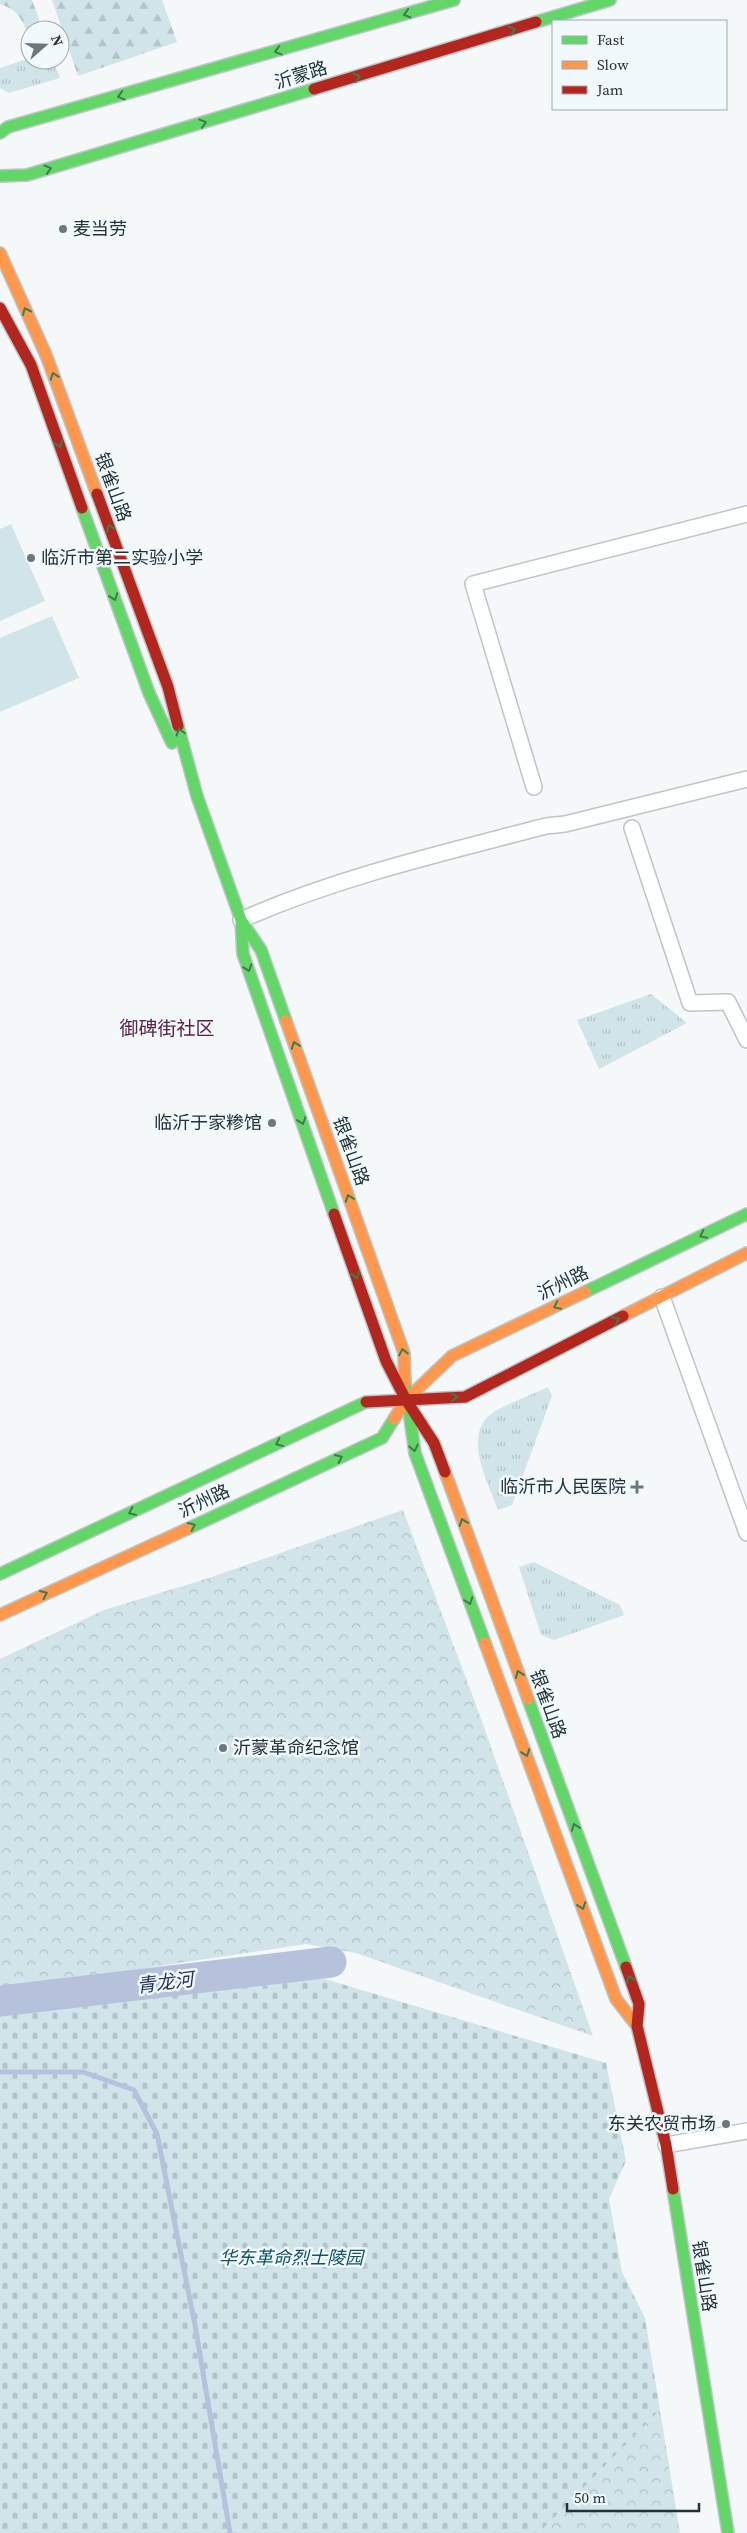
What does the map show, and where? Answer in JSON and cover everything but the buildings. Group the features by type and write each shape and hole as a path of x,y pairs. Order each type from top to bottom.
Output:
{"main road":[{"name":"沂蒙路","path":"0,133 8,127 454,0"},
{"name":"沂蒙路","path":"0,176 28,175 610,0"},
{"name":"银雀山路","path":"0,253 46,355 168,687 197,796 241,920 261,950 404,1353 406,1400 415,1453 616,1999 637,2026"},
{"name":"银雀山路","path":"0,308 31,365 149,693 197,796"},
{"name":"银雀山路","path":"241,920 243,954 386,1361 406,1400 434,1443 639,2004 637,2026 666,2145 728,2533"},
{"name":"沂州路","path":"0,1615 382,1438 406,1400 452,1356 747,1214"},
{"name":"沂州路","path":"0,1574 369,1401 465,1397 747,1253"}],"street":[{"path":"534,787 472,584 747,514"},
{"path":"241,920 274,904 368,874 546,826 565,824 747,779"},
{"path":"632,828 690,1003 728,1002 747,1040"},
{"path":"662,1297 747,1533"},
{"path":"666,2145 747,2131"}],"green space":[{"path":"0,0 32,0 39,20 22,20 10,8 0,4"},
{"path":"52,0 162,0 177,42 78,76 70,53 70,20 59,20"},
{"path":"20,61 20,70 57,70 60,78 9,93 0,88 0,68"},
{"path":"11,524 45,601 0,621 0,529"},
{"path":"52,616 79,678 0,712 0,638"},
{"path":"651,994 687,1023 599,1069 577,1020"},
{"path":"548,1387 552,1396 512,1505 498,1510 483,1472 478,1444 479,1432 485,1420 495,1411"},
{"path":"403,1510 479,1713 593,2036 356,1953 306,1944 0,1990 0,1659 104,1610 206,1579"},
{"path":"534,1562 620,1605 624,1615 554,1640 541,1635 519,1567"},
{"name":"华东革命烈士陵园","path":"318,1977 606,2063 626,2161 609,2199 622,2272 645,2318 660,2410 539,2533 0,2533 0,2016"},
{"path":"660,2410 680,2533 539,2533"}],"waterway":[{"name":"青龙河","path":"0,2001 331,1962"},
{"path":"0,2072 83,2072 134,2090 157,2134 195,2325 230,2533"}],"traffic: fast":[{"path":"0,133 8,127 454,0"},
{"path":"536,22 610,0"},
{"path":"0,176 27,175 314,89"},
{"path":"82,508 149,693 172,743"},
{"path":"178,726 197,796 241,920 261,950 286,1021"},
{"path":"241,920 243,954 334,1214"},
{"path":"585,1292 747,1214"},
{"path":"405,1383 415,1453 485,1643"},
{"path":"0,1574 366,1402"},
{"path":"187,1529 382,1438 394,1419"},
{"path":"528,1699 626,1967"},
{"path":"673,2189 728,2533"}],"traffic: slow":[{"path":"0,253 46,355 97,494"},
{"path":"286,1021 404,1353 405,1383"},
{"path":"623,1316 747,1253"},
{"path":"394,1419 406,1400 452,1356 585,1292"},
{"path":"445,1472 528,1699"},
{"path":"0,1615 187,1529"},
{"path":"485,1643 616,1999 637,2026"}],"traffic: jam":[{"path":"314,89 536,22"},
{"path":"0,308 31,365 82,508"},
{"path":"97,494 168,687 178,726"},
{"path":"334,1214 386,1361 406,1400 434,1443 445,1472"},
{"path":"366,1402 465,1397 623,1316"},
{"path":"626,1967 639,2004 637,2026 666,2145 673,2189"}],"place":[{"name":"麦当劳","path":"63,229"},
{"name":"临沂市第二实验小学","path":"31,558"},
{"name":"临沂于家糁馆","path":"272,1123"},
{"name":"临沂市人民医院","path":"637,1487"},
{"name":"沂蒙革命纪念馆","path":"223,1748"},
{"name":"东关农贸市场","path":"726,2124"}],"district":[{"name":"御碑街社区","path":"167,1028"}]}
